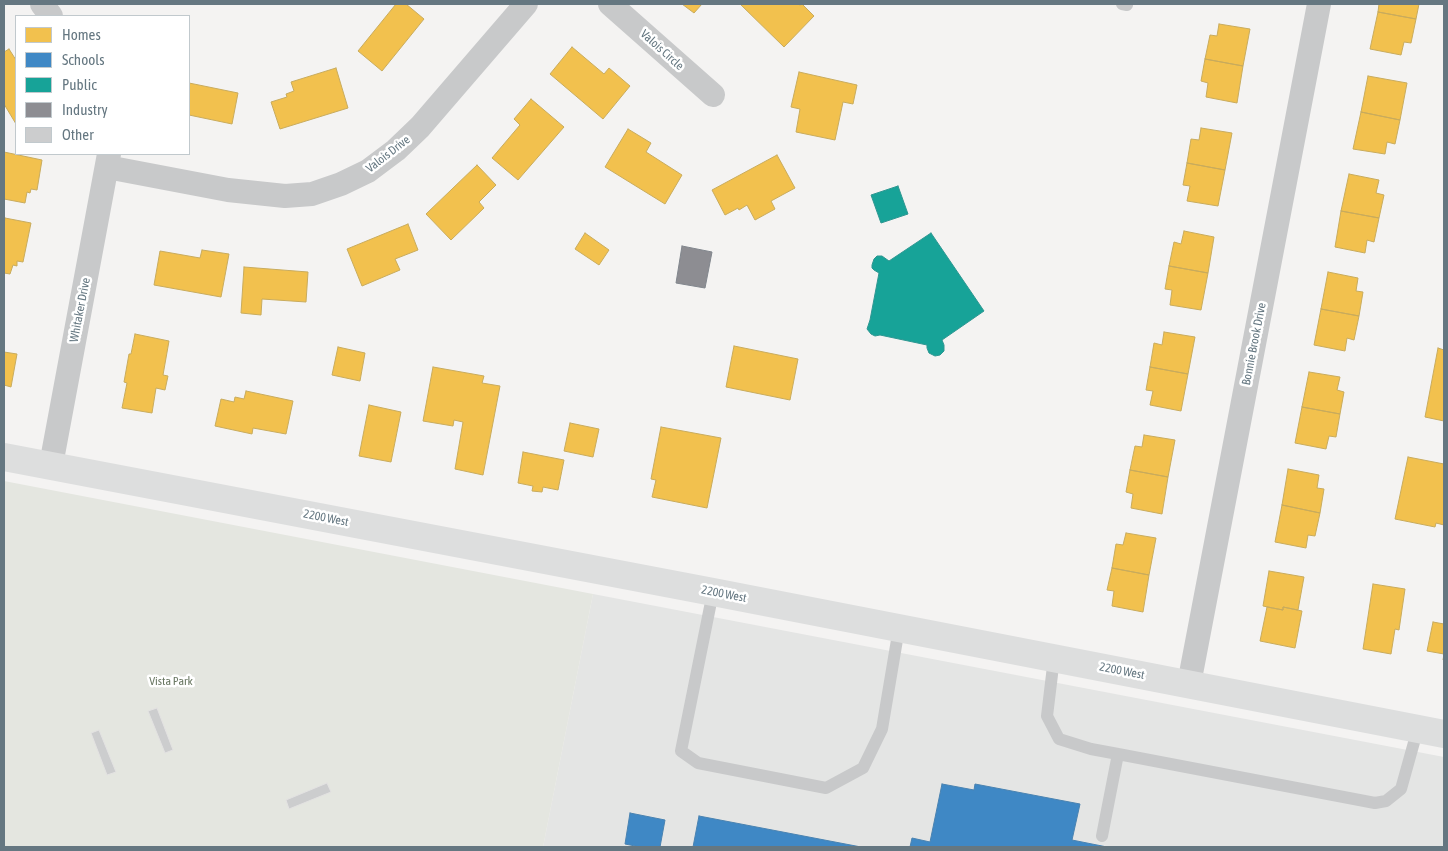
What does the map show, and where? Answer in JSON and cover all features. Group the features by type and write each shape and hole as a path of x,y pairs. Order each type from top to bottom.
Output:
{"street":[{"path":"42,4 49,15"},
{"name":"Valois Drive","path":"108,160 228,190 284,196 312,194 341,184 368,171 396,150 414,133 526,4"},
{"name":"Valois Circle","path":"610,4 713,95"},
{"name":"Bonnie Brook Drive","path":"1189,684 1319,4"},
{"name":"Whitaker Drive","path":"50,465 108,160"},
{"name":"2200 West","path":"4,457 1444,734"}],"lane":[{"path":"713,592 681,751 698,763 826,788 863,768 882,729 899,628"},
{"path":"1054,658 1047,716 1059,739 1091,749 1375,803 1386,801 1401,789 1418,728"},
{"path":"1102,836 1118,754"}],"shaded area":[{"path":"593,594 1444,757 1444,847 543,847"}],"green space":[{"name":"Vista Park","path":"4,481 593,594 543,847 4,847"}],"building: Homes":[{"path":"396,4 406,4 424,19 382,71 358,51"},
{"path":"682,4 702,4 694,13"},
{"path":"740,4 802,4 814,16 784,47"},
{"path":"1379,4 1419,4 1416,19 1378,12"},
{"path":"1378,12 1416,19 1411,43 1404,42 1401,55 1370,49"},
{"path":"1219,24 1250,29 1243,66 1205,59 1210,35 1217,36"},
{"path":"572,47 604,74 609,68 630,86 603,119 550,74"},
{"path":"9,49 15,58 15,122 4,104 4,52"},
{"path":"1205,59 1243,66 1237,103 1206,97 1208,83 1201,81"},
{"path":"336,68 348,108 280,129 271,102 287,97 286,94 294,91 291,82"},
{"path":"799,72 857,85 853,104 843,102 835,140 796,132 800,109 791,107"},
{"path":"1368,76 1407,83 1400,120 1361,112"},
{"path":"190,83 238,93 232,124 190,115"},
{"path":"531,99 564,127 518,180 492,158 520,125 514,119"},
{"path":"1361,112 1400,120 1395,144 1387,142 1385,154 1353,149"},
{"path":"1201,128 1232,133 1225,170 1187,163 1191,139 1199,140"},
{"path":"628,129 651,143 646,152 682,175 665,204 605,167"},
{"path":"4,152 42,160 37,190 31,189 30,193 27,192 25,203 4,199"},
{"path":"777,155 795,188 771,201 775,209 755,220 747,205 725,215 712,190"},
{"path":"1187,163 1225,170 1218,206 1187,201 1190,186 1183,185"},
{"path":"477,165 496,185 479,202 484,208 451,240 426,214"},
{"path":"1349,174 1379,180 1376,193 1384,195 1379,218 1341,211"},
{"path":"1341,211 1379,218 1374,242 1367,240 1365,253 1335,247"},
{"path":"5,218 31,223 23,262 17,261 17,266 13,265 10,274 4,273"},
{"path":"408,224 418,250 395,259 400,270 362,286 347,249"},
{"path":"1184,231 1214,237 1208,273 1169,266 1174,242 1181,244"},
{"path":"585,233 609,250 599,265 575,249"},
{"path":"202,250 229,254 221,297 154,285 160,251 200,258"},
{"path":"1169,266 1208,273 1201,310 1170,305 1172,290 1165,289"},
{"path":"244,267 308,272 306,302 262,299 261,315 241,313"},
{"path":"1328,272 1358,278 1356,291 1363,292 1359,316 1321,309"},
{"path":"1321,309 1359,316 1354,340 1347,338 1345,351 1314,345"},
{"path":"1164,332 1195,337 1188,374 1150,367 1154,343 1162,345"},
{"path":"135,334 169,341 163,375 168,376 165,390 156,388 152,413 122,408 127,383 124,382"},
{"path":"734,346 798,359 790,400 726,387"},
{"path":"338,347 365,353 360,381 332,375"},
{"path":"1438,348 1444,350 1444,421 1425,417"},
{"path":"4,352 17,354 11,387 4,385"},
{"path":"433,367 484,376 482,383 500,386 483,475 455,469 463,422 454,420 453,426 423,421"},
{"path":"1150,367 1188,374 1181,411 1150,405 1153,391 1146,390"},
{"path":"1309,372 1340,377 1337,390 1344,392 1340,414 1302,407"},
{"path":"246,391 293,401 286,434 253,428 252,434 215,426 221,399 234,402 235,397 244,399"},
{"path":"369,405 401,412 391,462 359,456"},
{"path":"1302,407 1340,414 1336,437 1329,436 1326,449 1295,443"},
{"path":"570,423 599,429 593,457 564,451"},
{"path":"661,427 721,438 707,508 652,497 656,480 651,479"},
{"path":"1144,435 1175,440 1168,477 1130,470 1135,446 1142,447"},
{"path":"523,452 564,460 558,490 543,487 542,492 532,491 533,486 518,483"},
{"path":"1408,457 1444,464 1444,525 1436,523 1435,527 1395,519"},
{"path":"1288,469 1319,475 1317,488 1324,489 1320,513 1282,505"},
{"path":"1130,470 1168,477 1162,514 1131,508 1133,494 1126,492"},
{"path":"1282,505 1320,513 1315,536 1308,535 1306,548 1275,542"},
{"path":"1126,533 1156,538 1149,575 1112,568 1116,544 1123,545"},
{"path":"1112,568 1149,575 1143,612 1112,606 1114,591 1107,590"},
{"path":"1269,571 1304,577 1298,610 1283,607 1283,610 1263,606"},
{"path":"1373,584 1405,589 1399,630 1395,629 1391,654 1363,649"},
{"path":"1267,607 1283,610 1283,607 1302,611 1295,648 1260,641"},
{"path":"1433,622 1444,624 1444,654 1427,651"}],"building: Schools":[{"path":"942,784 974,790 975,784 1080,804 1072,840 1107,847 910,847 912,838 930,842"},
{"path":"630,813 665,820 660,847 640,847 625,844"},
{"path":"699,816 861,847 693,847"}],"building: Public":[{"path":"898,186 908,214 881,223 871,195"},
{"path":"931,233 984,311 942,340 944,351 940,355 935,356 929,353 927,345 880,335 875,336 867,329 879,273 872,268 874,259 877,256 882,256 889,261"}],"building: Industry":[{"path":"682,246 712,252 705,288 676,283"}],"building: Other":[{"path":"157,708 173,750 165,753 148,711"},
{"path":"99,730 116,772 107,775 91,733"},
{"path":"327,783 331,792 289,809 286,800"}]}
